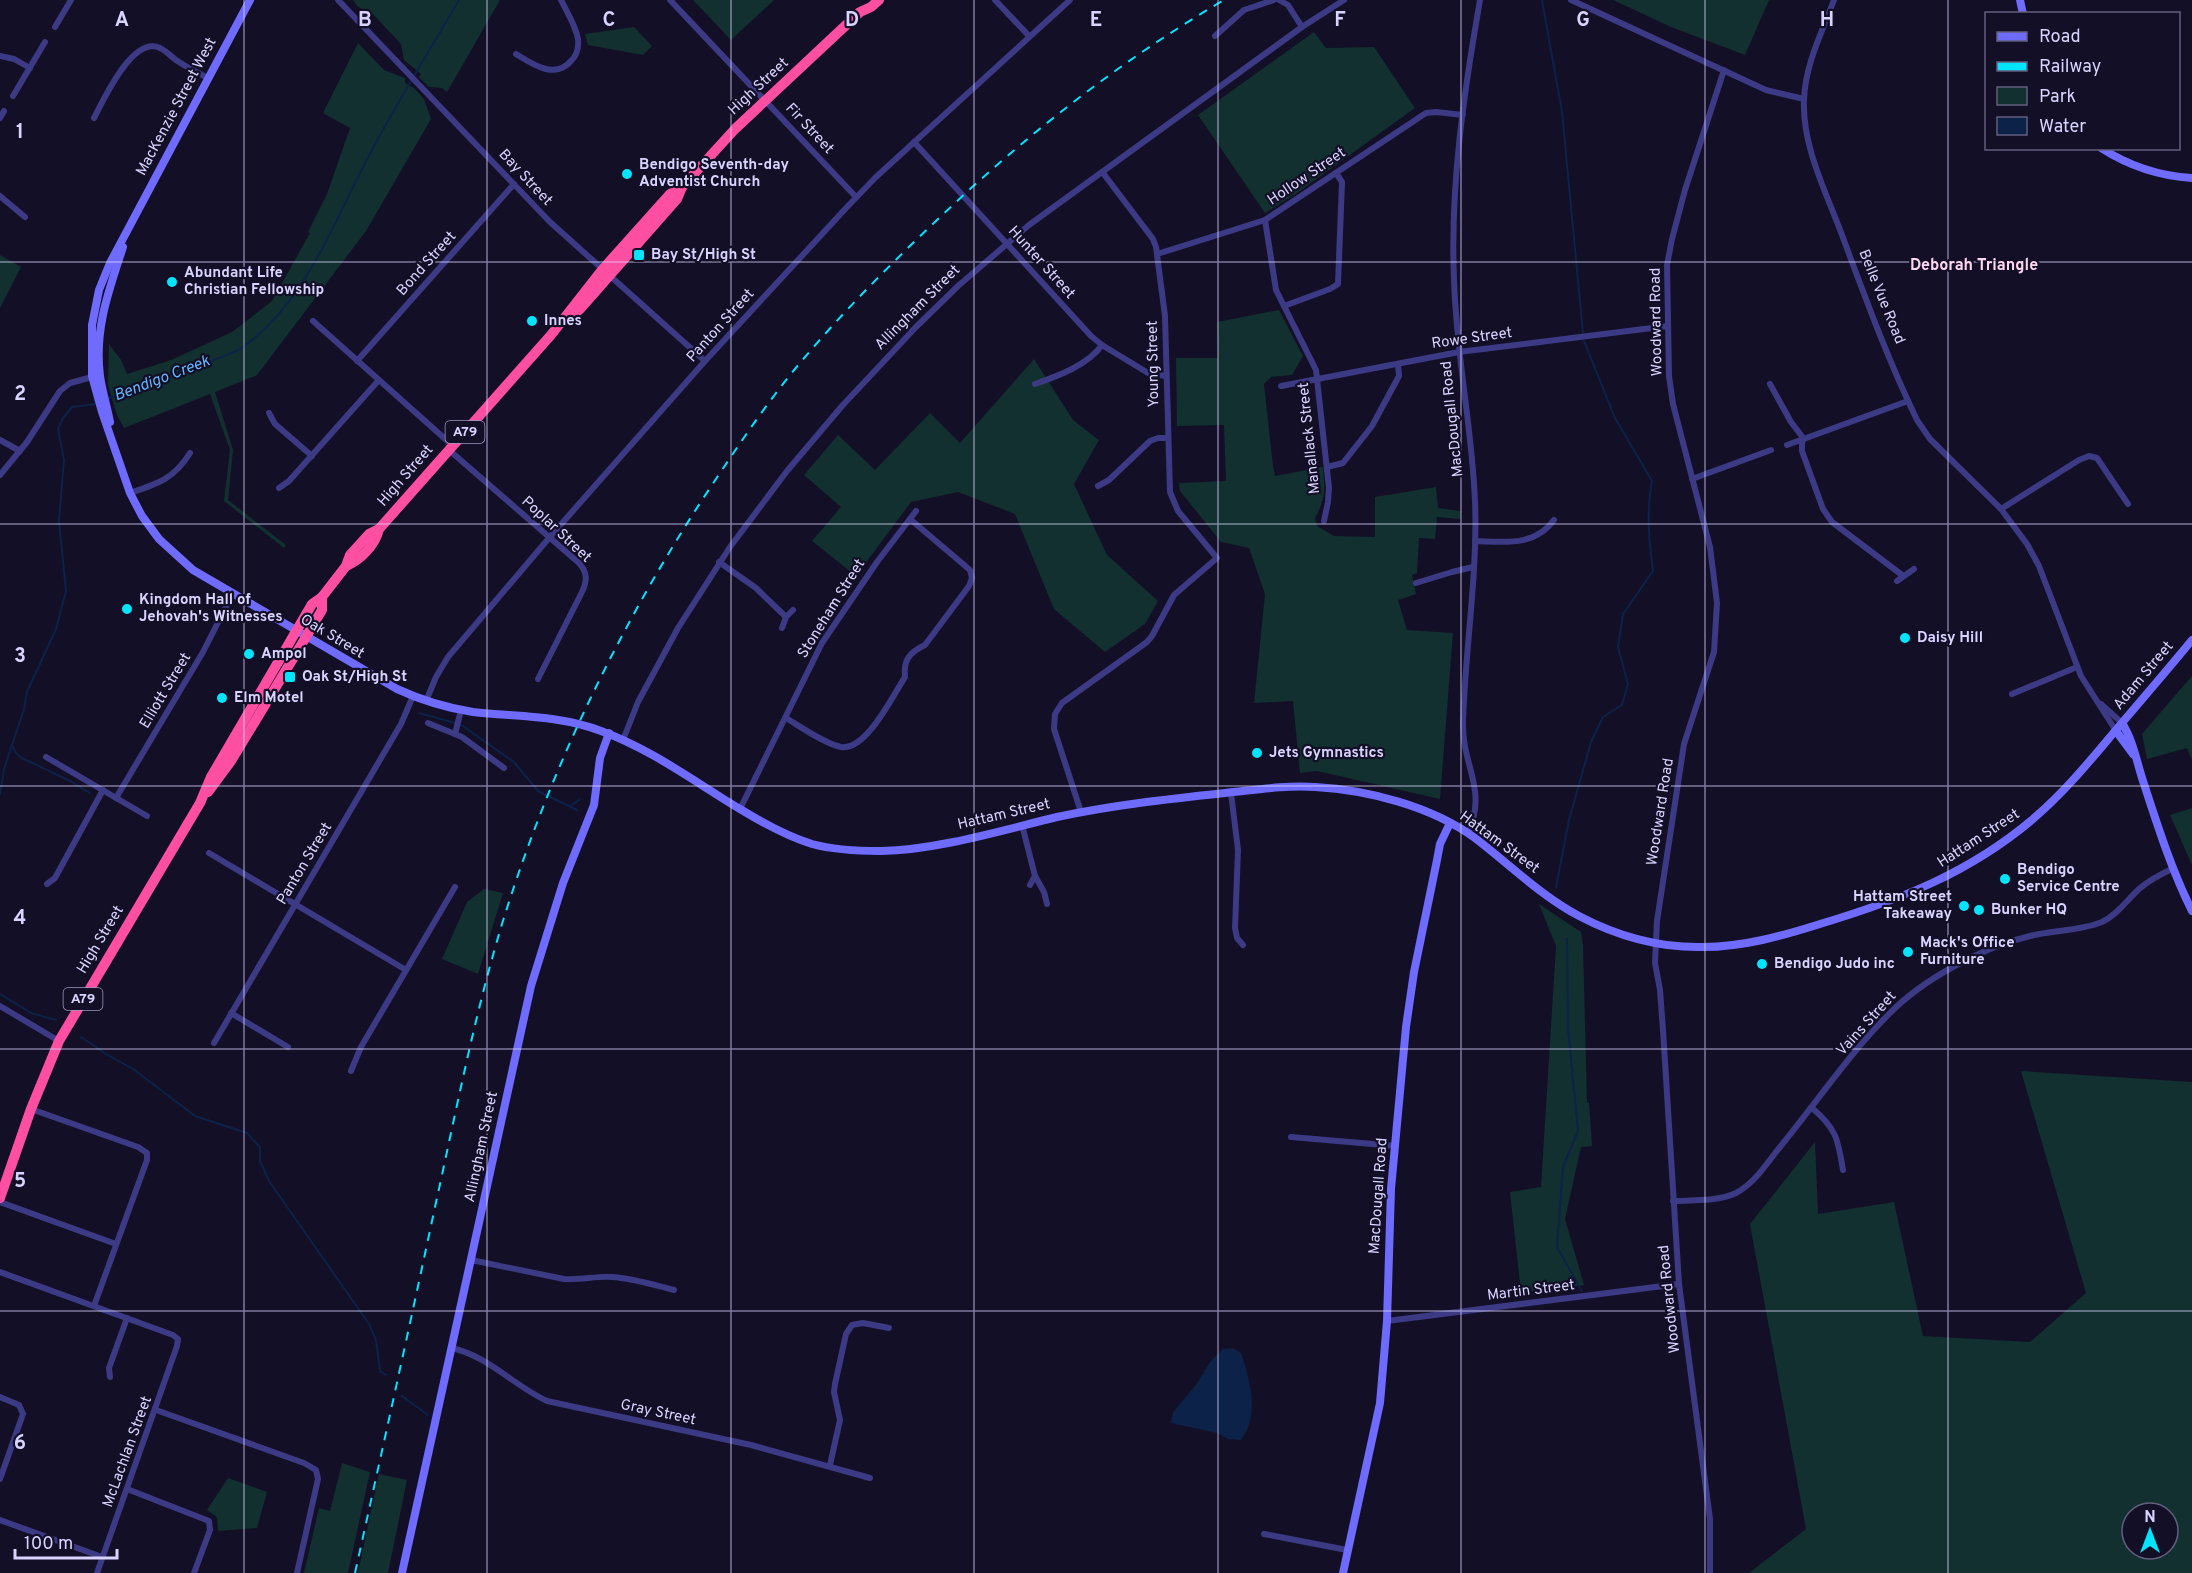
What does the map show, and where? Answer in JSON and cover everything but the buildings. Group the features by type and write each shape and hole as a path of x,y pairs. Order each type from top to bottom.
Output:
{"highway":[{"name":"High Street","path":"860,12 866,0"},
{"name":"High Street","path":"200,803 211,777 312,604 322,597 346,566 350,555 369,534 379,529 451,448 606,273 670,194 682,187 718,146 860,12 879,0"},
{"name":"High Street","path":"0,1200 31,1109 59,1041 200,803 231,761 306,638 322,610 322,597"}],"main road":[{"name":"MacKenzie Street West","path":"96,376 103,309 129,227 250,0"},
{"path":"2104,150 2127,163 2146,170 2192,178"},
{"name":"Oak Street","path":"96,376 117,456 130,494 146,522 165,545 193,570 375,678 413,696 461,710 551,718 579,723 609,733"},
{"name":"Adam Street","path":"2119,727 2192,640"},
{"name":"Hattam Street","path":"609,733 774,828 805,842 852,850 881,851 922,848 1136,802 1292,787 1333,789 1402,804 1450,823 1468,833 1574,913 1615,932 1655,943 1705,947 1754,942 1855,914 1917,891 1980,857 2037,816 2082,772 2119,727"},
{"name":"Belle Vue Road","path":"2119,727 2130,738 2134,756 2174,868 2192,911"},
{"name":"Allingham Street","path":"402,1573 535,971 559,893 594,805 600,758 609,733"},
{"name":"MacDougall Road","path":"1343,1573 1380,1404 1391,1189 1406,1028 1414,972 1438,852 1450,823"}],"street":[{"path":"55,27 70,0"},
{"name":"Bay Street","path":"338,0 550,222 705,361"},
{"path":"516,54 548,70 566,66 573,59 578,50 578,38 561,0"},
{"name":"Fir Street","path":"670,0 856,197"},
{"path":"995,0 1029,36"},
{"name":"Panton Street","path":"426,701 436,676 448,657 549,537 705,361 856,197 1070,0"},
{"path":"1215,36 1244,10 1274,0"},
{"path":"1279,0 1288,4 1302,27"},
{"name":"Allingham Street","path":"623,740 635,709 666,649 719,562 773,489 842,406 938,304 1029,225 1302,27 1344,0"},
{"name":"MacDougall Road","path":"1468,833 1476,801 1475,785 1463,733 1473,567 1473,476 1455,309 1453,243 1456,165 1480,0"},
{"path":"1571,0 1766,90 1804,99"},
{"name":"Belle Vue Road","path":"1834,0 1809,66 1804,99 1807,135 1868,303 1917,420 1930,439 2001,509 2019,532 2034,556 2085,684 2119,727"},
{"path":"13,96 45,42"},
{"path":"94,118 130,58 142,48 153,46 160,48 208,78"},
{"path":"0,56 30,68"},
{"name":"Woodward Road","path":"1710,1573 1710,1519 1679,1284 1660,990 1654,963 1684,744 1706,680 1715,641 1717,603 1713,562 1672,404 1669,376 1667,265 1702,132 1724,70"},
{"name":"Hollow Street","path":"1157,254 1265,220 1426,113 1463,115"},
{"name":"Hunter Street","path":"914,142 1075,319 1102,345 1148,373 1166,376"},
{"name":"Young Street","path":"1081,812 1055,733 1055,714 1069,697 1146,642 1152,636 1174,595 1217,558 1184,518 1172,499 1169,483 1165,316 1153,238 1103,173"},
{"path":"1284,306 1330,290 1338,284 1342,182 1336,173"},
{"name":"Bond Street","path":"357,361 514,184"},
{"path":"0,196 25,217"},
{"name":"Manallack Street","path":"1265,220 1275,285 1314,365 1317,380 1329,494 1323,521"},
{"name":"Poplar Street","path":"313,321 583,567 586,572 586,582 538,679"},
{"name":"Rowe Street","path":"1281,386 1459,352 1668,326"},
{"path":"1035,384 1059,375 1080,363 1102,345"},
{"path":"1327,467 1342,463 1372,426 1399,376 1398,364"},
{"path":"0,476 20,451 60,391 70,383 96,376"},
{"path":"279,488 289,481 378,381"},
{"path":"1770,384 1803,440 1802,451 1827,515 1838,527 1902,575"},
{"path":"1787,445 1908,401"},
{"path":"269,413 275,424 312,456"},
{"path":"1098,486 1109,480 1150,441 1168,438"},
{"path":"0,440 20,451"},
{"path":"1692,479 1771,450"},
{"path":"130,494 167,479 181,466 190,453"},
{"path":"2001,509 2089,456 2099,460 2128,504"},
{"name":"Stoneham Street","path":"740,809 822,643 877,562 916,511"},
{"path":"786,718 834,744 843,747 853,746 866,736 905,677 905,663 909,656 927,642 969,586 972,578 970,570 910,519"},
{"path":"1474,541 1517,541 1533,538 1547,530 1554,520"},
{"path":"719,562 756,588 786,617"},
{"path":"1416,583 1473,567"},
{"path":"1897,581 1902,575 1914,569"},
{"name":"Elliott Street","path":"116,798 203,652 233,593"},
{"path":"782,628 786,617 793,610"},
{"path":"2012,694 2077,667"},
{"name":"Panton Street","path":"214,1043 401,724 413,696"},
{"path":"455,734 461,710"},
{"path":"428,723 455,734 504,768"},
{"path":"46,757 147,816"},
{"path":"47,884 55,878 103,790"},
{"path":"1231,793 1238,850 1235,928 1237,938 1243,945"},
{"path":"1022,825 1035,876 1044,892 1047,904"},
{"path":"209,853 406,970"},
{"name":"Vains Street","path":"1673,1201 1721,1198 1737,1192 1752,1181 1880,1024 1895,1007 1919,989 1961,964 2005,943 2032,935 2100,922 2116,913 2146,883 2174,868"},
{"path":"1030,885 1035,876"},
{"path":"351,1071 361,1047 455,887"},
{"path":"0,1006 59,1041"},
{"path":"231,1013 288,1047"},
{"path":"1812,1108 1826,1120 1834,1132 1843,1170"},
{"path":"31,1109 138,1147 147,1153 147,1160 94,1306"},
{"path":"1291,1137 1396,1146"},
{"path":"0,1200 116,1244"},
{"path":"471,1260 564,1279 616,1277 674,1290"},
{"path":"0,1272 127,1318 109,1368 110,1377"},
{"name":"Martin Street","path":"1386,1321 1679,1284"},
{"name":"McLachlan Street","path":"97,1573 156,1410 178,1339 127,1318"},
{"path":"830,1466 840,1426 840,1411 834,1392 846,1334 858,1323 889,1328"},
{"name":"Gray Street","path":"451,1348 474,1356 525,1389 553,1402 751,1445 870,1478"},
{"path":"0,1397 18,1405 22,1414 0,1479"},
{"path":"156,1410 304,1463 316,1470 318,1479 297,1573"},
{"path":"127,1489 209,1521 210,1530 194,1573"},
{"path":"0,1520 102,1557"},
{"path":"1264,1534 1347,1550"}],"green space":[{"path":"353,0 500,0 447,92 442,88 429,87 419,77 421,74 404,60 401,44 373,14 358,7"},
{"path":"693,0 774,0 731,40"},
{"path":"1613,0 1769,0 1745,55 1671,27"},
{"path":"634,27 652,46 643,55 588,45 585,34"},
{"path":"1314,32 1326,48 1374,47 1415,108 1297,193 1265,213 1198,115"},
{"path":"358,43 384,70 405,78 405,83 414,88 424,99 431,119 366,231 257,375 215,392 233,450 228,500 286,545 284,548 224,501 230,450 210,394 124,428 117,415 108,385 109,344 121,360 127,374 171,360 232,332 272,301 310,233 308,232 327,194 350,128 323,113"},
{"path":"0,255 21,267 0,308"},
{"path":"1279,310 1303,356 1292,375 1271,377 1264,384 1273,466 1275,476 1323,467 1324,494 1315,518 1317,526 1334,536 1375,537 1375,497 1436,487 1438,508 1461,511 1460,519 1437,517 1435,539 1419,538 1417,573 1412,575 1416,594 1398,600 1407,630 1453,633 1440,799 1317,771 1300,773 1293,701 1254,703 1265,594 1249,548 1221,542 1180,491 1179,483 1226,481 1224,425 1177,426 1176,358 1218,358 1217,322"},
{"path":"1034,359 1073,420 1099,440 1074,484 1107,555 1158,601 1145,624 1105,652 1054,609 1015,514 958,492 911,502 856,576 812,541 841,507 804,475 838,435 875,470 930,413 960,443"},
{"path":"2192,676 2192,760 2187,748 2147,759 2142,734"},
{"path":"2192,808 2192,865 2170,815"},
{"path":"484,889 503,893 478,974 442,959 467,902"},
{"path":"1539,904 1581,932 1587,1102 1589,1103 1592,1146 1581,1147 1565,1219 1584,1285 1521,1293 1510,1192 1541,1187 1556,946"},
{"path":"2021,1071 2192,1082 2192,1573 1749,1573 1806,1529 1750,1224 1815,1142 1818,1214 1894,1202 1923,1336 2030,1342 2086,1293"},
{"path":"342,1463 370,1472 348,1573 304,1573 319,1508 330,1511"},
{"path":"379,1474 407,1480 388,1573 358,1573"},
{"path":"228,1478 267,1492 257,1528 218,1531 217,1517 207,1510"}],"water":[{"path":"1233,1348 1241,1353 1252,1397 1250,1420 1241,1440 1228,1439 1217,1433 1171,1423 1173,1412 1196,1385 1210,1362 1223,1349"}],"waterway":[{"name":"Bendigo Creek","path":"107,399 237,351 266,328 303,282 382,131 459,0"},
{"path":"1542,0 1562,112 1583,333"},
{"path":"1556,887 1569,820 1591,742 1603,717 1622,705 1628,684 1618,647 1623,614 1653,571 1649,537 1652,481 1615,418 1584,341"},
{"name":"Bendigo Creek","path":"0,794 4,769 24,709 27,692 56,629 66,591 59,521 64,460 58,429 72,407 96,404"},
{"path":"419,713 455,723"},
{"path":"460,724 514,762 538,791 577,810"},
{"path":"12,745 22,758 90,793"},
{"path":"572,805 579,800"},
{"path":"1567,938 1568,1028 1578,1131 1563,1167 1557,1247 1582,1291"},
{"path":"0,994 31,1013 56,1020"},
{"path":"81,1037 133,1069 195,1116 247,1133 260,1147 260,1161 269,1181 369,1324 376,1340 380,1371 386,1375"},
{"path":"402,1396 428,1415"}],"railway":[{"path":"355,1573 466,1065 502,924 544,804 595,689 624,632 687,523 752,426 805,357 864,292 999,163 1060,112 1156,42 1224,0"}],"place":[{"name":"Bendigo Seventh-day Adventist Church","path":"627,174"},
{"name":"Bay St/High St","path":"639,255"},
{"name":"Abundant Life Christian Fellowship","path":"172,282"},
{"name":"Innes","path":"532,321"},
{"name":"Kingdom Hall of Jehovah's Witnesses","path":"127,609"},
{"name":"Daisy Hill","path":"1905,638"},
{"name":"Ampol","path":"249,654"},
{"name":"Oak St/High St","path":"290,677"},
{"name":"Elm Motel","path":"222,698"},
{"name":"Jets Gymnastics","path":"1257,753"},
{"name":"Bendigo Service Centre","path":"2005,879"},
{"name":"Hattam Street Takeaway","path":"1964,906"},
{"name":"Bunker HQ","path":"1979,910"},
{"name":"Mack's Office Furniture","path":"1908,952"},
{"name":"Bendigo Judo inc","path":"1762,964"}],"district":[{"name":"Deborah Triangle","path":"1974,266"}]}
